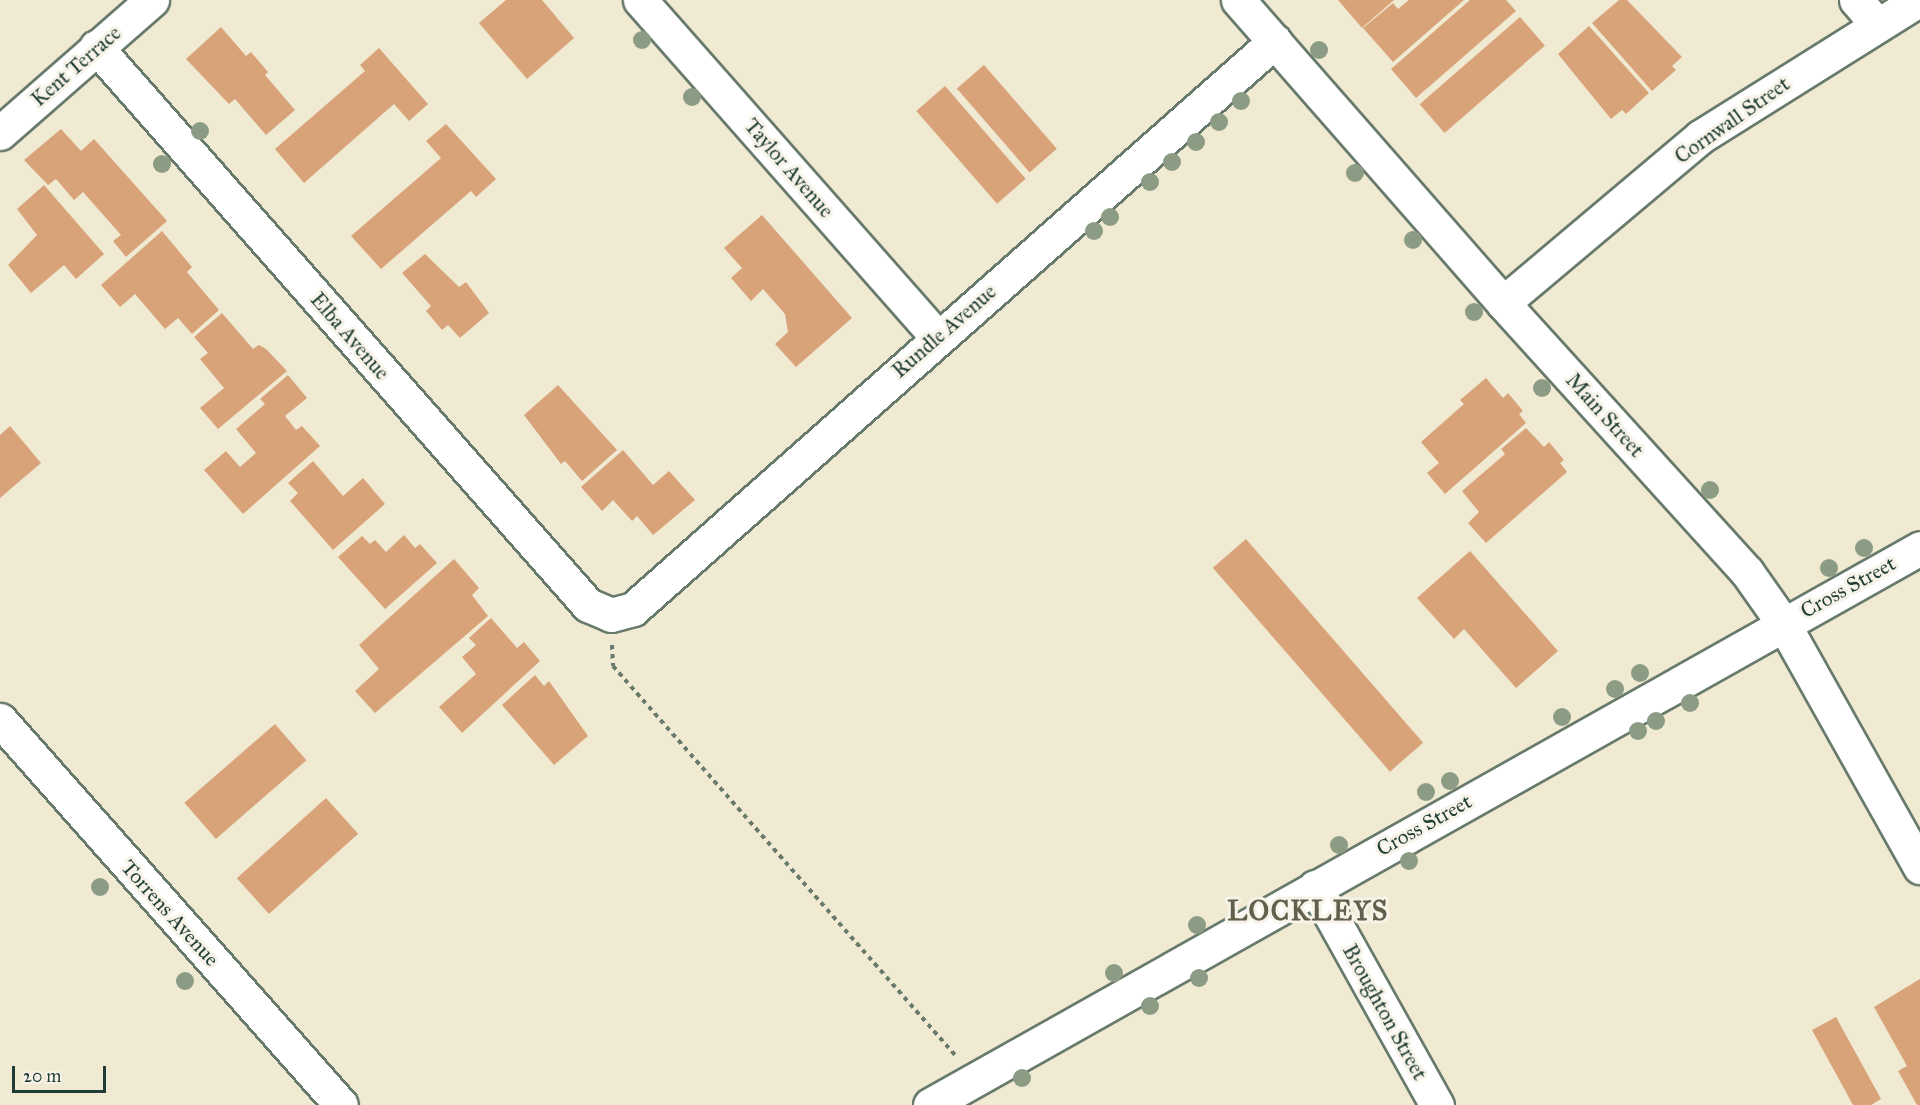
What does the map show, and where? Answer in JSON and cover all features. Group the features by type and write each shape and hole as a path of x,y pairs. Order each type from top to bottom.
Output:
{"street":[{"name":"Kent Terrace","path":"0,132 152,0"},
{"name":"Taylor Avenue","path":"640,0 938,337"},
{"name":"Main Street","path":"1238,0 1503,303 1747,572 1783,623 1920,867"},
{"name":"Cornwall Street","path":"1503,303 1700,137 1867,12 1918,0"},
{"name":"Rundle Avenue","path":"611,615 633,609 1275,41"},
{"name":"Elba Avenue","path":"96,48 588,605 611,615"},
{"name":"Cross Street","path":"930,1105 1783,623 1920,548"},
{"name":"Torrens Avenue","path":"0,720 341,1105"},
{"name":"Broughton Street","path":"1315,887 1437,1105"}],"path":[{"path":"611,615 613,666 958,1058 971,1082"}],"building":[{"path":"506,0 542,0 574,38 527,79 479,23"},
{"path":"1338,0 1394,0 1362,28"},
{"path":"1409,0 1464,0 1393,62 1363,28 1393,3 1398,9"},
{"path":"1470,0 1506,0 1516,11 1416,98 1391,69"},
{"path":"1619,0 1627,0 1682,57 1672,66 1676,70 1652,91 1592,23"},
{"path":"1520,17 1545,46 1445,133 1420,104"},
{"path":"1589,26 1649,93 1626,114 1622,110 1611,119 1558,54"},
{"path":"221,27 246,56 251,52 268,72 265,75 295,110 266,135 235,99 229,104 186,59"},
{"path":"379,48 428,104 409,121 394,104 304,183 275,149 365,71 360,65"},
{"path":"984,65 1057,149 1030,172 957,89"},
{"path":"945,86 1026,179 997,204 916,111"},
{"path":"446,124 496,179 476,197 471,191 381,269 351,236 441,158 426,141"},
{"path":"61,129 81,151 94,139 167,221 126,257 113,241 121,235 83,192 74,200 56,179 48,185 24,160"},
{"path":"44,185 104,254 76,279 64,265 31,293 8,265 37,235 17,209"},
{"path":"762,215 852,318 796,367 775,344 788,332 785,314 763,289 751,301 731,278 742,268 724,248"},
{"path":"162,231 192,267 187,272 219,310 192,334 178,318 165,329 135,294 120,307 101,285"},
{"path":"425,254 459,287 466,282 489,313 460,338 448,325 442,330 426,311 431,306 402,273"},
{"path":"222,313 253,349 259,345 266,349 287,371 218,429 200,408 224,388 200,359 208,353 194,337"},
{"path":"288,375 307,398 285,416 296,430 302,426 320,446 243,514 204,470 226,451 240,467 256,453 236,429 265,404 260,399"},
{"path":"1486,378 1503,398 1508,393 1523,411 1519,414 1526,423 1445,494 1427,473 1439,463 1421,442 1464,404 1460,400"},
{"path":"558,385 617,450 582,481 565,461 561,464 524,415"},
{"path":"10,426 41,463 0,498 0,435"},
{"path":"1526,428 1544,447 1549,442 1564,460 1560,463 1567,472 1486,543 1468,523 1479,512 1462,491 1505,454 1501,449"},
{"path":"623,450 653,485 669,471 695,500 653,535 637,516 632,521 613,500 602,511 581,487"},
{"path":"313,461 343,496 363,478 385,504 333,550 290,501 298,493 288,483"},
{"path":"404,535 415,548 420,544 437,563 385,609 338,557 362,536 370,544 375,540 386,552"},
{"path":"1246,539 1423,743 1390,772 1213,568"},
{"path":"1470,551 1558,651 1516,688 1464,629 1454,639 1417,598"},
{"path":"454,559 479,588 472,595 488,616 375,713 355,691 379,669 359,645"},
{"path":"491,618 517,648 524,642 540,661 462,733 439,707 476,674 462,657 476,645 469,638"},
{"path":"535,675 544,686 549,681 588,736 554,765 502,705"},
{"path":"275,724 306,760 216,839 184,803"},
{"path":"326,798 358,834 269,914 237,878"},
{"path":"1920,979 1920,1105 1917,1105 1898,1071 1907,1066 1874,1007"},
{"path":"1836,1017 1881,1099 1871,1105 1853,1105 1812,1030"}],"district":[{"name":"LOCKLEYS","path":"1308,911"}]}
